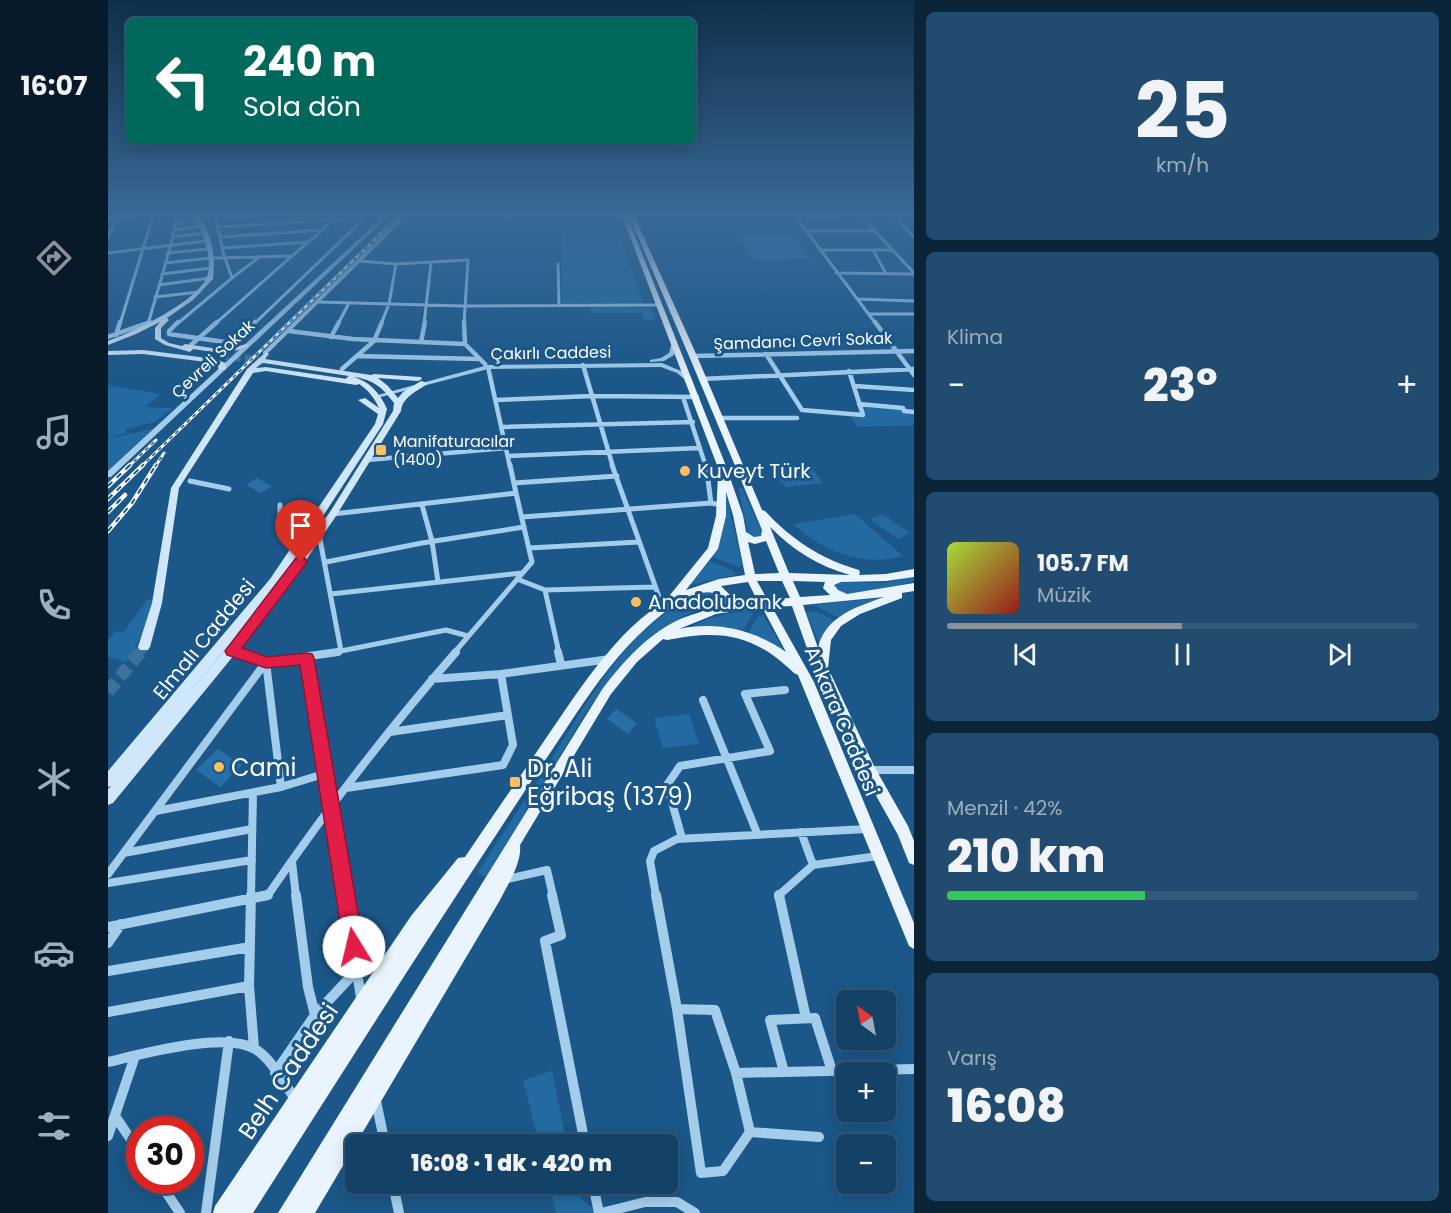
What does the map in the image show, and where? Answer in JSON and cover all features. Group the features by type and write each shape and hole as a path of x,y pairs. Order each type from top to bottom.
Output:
{"main road":[{"path":"108,348 153,325 199,292 210,278 212,270"},
{"path":"214,270 215,278 209,287 167,324 162,335 173,344 222,355"},
{"name":"Ankara Caddesi","path":"648,270 659,305 697,397 722,466 735,506 750,577 808,682 914,941"},
{"name":"Ankara Caddesi","path":"654,270 693,356 796,602 814,651 869,770 903,831 914,858"},
{"path":"209,287 166,321 156,336 162,342 222,355"},
{"path":"108,348 142,352 222,355 246,346"},
{"path":"108,348 190,347"},
{"path":"222,355 222,369"},
{"path":"144,647 158,603 175,488 250,371 263,360 273,359 342,369 378,381 398,403 421,381"},
{"path":"263,360 365,376 421,381"},
{"path":"263,360 349,378 373,392 382,406 382,414"},
{"path":"250,371 266,369 351,382 373,392"},
{"path":"362,400 382,414"},
{"name":"Elmalı Caddesi","path":"108,799 281,590 393,420 398,403"},
{"name":"Elmalı Caddesi","path":"108,781 274,582 379,424 382,414"},
{"path":"667,604 713,549 719,527 716,504 722,466"},
{"path":"754,504 777,530 816,558 843,570 882,578 914,573"},
{"path":"740,531 747,538 759,540 766,537 766,531"},
{"name":"Belh Caddesi","path":"242,1213 482,843 596,676 634,633 667,604 701,588 750,577 882,578"},
{"path":"844,577 833,580 828,588 837,595 848,598"},
{"path":"287,1213 462,924 607,691 631,661 664,633 717,610 763,602 796,602 879,595 914,587"},
{"path":"822,669 826,639 832,628 849,616 914,587"},
{"path":"701,588 713,588 726,596 725,604 717,610"},
{"path":"653,641 691,630 709,629 739,633 772,649 808,682"},
{"path":"793,654 791,646 799,643 814,651"},
{"path":"304,1213 503,880 516,838"},
{"name":"Belh Caddesi","path":"222,1213 428,904 482,843"}],"street":[{"path":"116,335 135,270"},
{"path":"108,337 147,325 150,322 163,270"},
{"path":"162,274 181,270"},
{"path":"229,270 232,278"},
{"path":"232,343 169,334 169,331 243,270"},
{"path":"190,347 196,339 276,270"},
{"path":"222,355 310,270"},
{"name":"Çevreli Sokak","path":"108,475 329,270"},
{"path":"263,360 351,270"},
{"path":"342,369 374,341 389,304 395,270"},
{"path":"421,342 428,305 431,270"},
{"path":"108,927 268,895 389,732 532,562 496,400 485,363 465,344 462,330 467,270"},
{"path":"558,270 559,305"},
{"path":"833,270 886,335 894,350 912,369 914,375"},
{"path":"836,273 914,274"},
{"path":"159,285 210,278"},
{"path":"155,297 199,292"},
{"path":"857,299 914,300"},
{"path":"318,302 464,306 659,305"},
{"path":"331,337 349,303"},
{"path":"869,314 914,315"},
{"path":"289,331 374,341 465,344"},
{"path":"662,360 672,354 674,342"},
{"name":"Şamdancı Cevri Sokak","path":"693,356 914,351"},
{"path":"766,354 802,411 862,415 849,371"},
{"path":"357,356 485,363"},
{"path":"662,360 673,361 672,365 667,366"},
{"name":"Çakırlı Caddesi","path":"373,392 388,390 485,363 662,360"},
{"name":"Çakırlı Caddesi","path":"485,363 667,366"},
{"path":"583,365 616,476 654,587 667,604"},
{"path":"667,366 690,381"},
{"path":"701,379 912,369"},
{"path":"854,386 914,390"},
{"path":"496,400 592,396 697,397"},
{"path":"522,518 716,504 706,463 683,397"},
{"path":"859,404 903,408 904,411 914,412"},
{"path":"718,418 797,418"},
{"path":"502,427 693,422"},
{"path":"367,460 506,448"},
{"path":"508,456 700,448"},
{"path":"514,483 616,476"},
{"path":"190,481 229,489"},
{"path":"333,514 516,493"},
{"path":"280,505 280,529 318,518"},
{"path":"422,505 432,542 438,582"},
{"path":"326,562 524,527"},
{"path":"319,534 341,651"},
{"path":"529,548 639,542"},
{"path":"331,594 438,582 520,576 545,590 654,587"},
{"path":"545,590 561,664"},
{"path":"232,651 266,662 306,658 446,630 468,636"},
{"path":"306,658 327,773 362,1004"},
{"path":"432,679 501,674 561,664 611,659"},
{"path":"266,662 281,787"},
{"path":"108,874 266,662"},
{"path":"346,788 503,765 513,745 501,674"},
{"path":"682,838 667,785 680,765 770,751 745,694 785,690"},
{"path":"704,700 757,833"},
{"path":"389,732 508,715"},
{"path":"869,770 914,770"},
{"path":"156,811 281,787 327,773"},
{"path":"253,793 249,986 254,1048"},
{"path":"124,854 252,829"},
{"path":"677,1009 715,1010 736,1073 750,1132 723,1171 702,1173 677,1009 650,861 654,851 664,844 682,838 867,829"},
{"path":"801,832 813,865"},
{"path":"806,1018 778,896 813,865 879,856"},
{"path":"108,883 252,860"},
{"path":"292,861 308,987 315,1015"},
{"path":"503,880 548,870 561,935 545,941 583,1134"},
{"path":"108,943 121,924"},
{"path":"108,971 250,947"},
{"path":"275,1073 315,1015 357,970"},
{"path":"108,1012 249,986"},
{"path":"784,1072 770,1020 815,1018 832,1071"},
{"path":"206,1213 229,1041"},
{"path":"108,1062 229,1041 254,1048 297,1101"},
{"path":"108,1136 135,1056"},
{"path":"736,1073 914,1069"},
{"path":"375,1095 383,1134"},
{"path":"115,1116 126,1132"},
{"path":"750,1132 819,1137"},
{"path":"167,1194 180,1213"},
{"path":"395,1194 399,1213"},
{"path":"595,1194 600,1213 645,1202 677,1202 695,1213"}],"shaded area":[{"path":"562,270 632,270 643,304 562,304"},
{"path":"590,307 651,308 656,320 644,320 642,313 591,313"},
{"path":"108,383 110,386 161,394 145,407 173,408 154,422 126,429 126,433 108,438"},
{"path":"860,405 900,408 914,413 914,425 857,427 851,417 862,417"},
{"path":"159,427 108,473 108,439"},
{"path":"812,468 823,483 785,487 774,473"},
{"path":"738,488 742,488 762,535 754,537 748,533"},
{"path":"726,493 742,564 739,567 712,557 720,539"},
{"path":"855,514 903,556 873,560 844,555 818,542 793,524"},
{"path":"883,514 910,533 898,539 870,519"},
{"path":"710,561 732,570 736,575 689,585"},
{"path":"914,576 914,581 874,591 852,594 834,591 833,583 837,582 886,583"},
{"path":"709,590 721,594 721,602 690,613 663,628 639,647 619,668 583,718 486,877 477,873 612,667 632,643 655,622 680,604"},
{"path":"880,598 881,600 840,618 813,605"},
{"path":"153,599 142,635 127,662 108,657 108,640 116,631 124,632 147,600"},
{"path":"748,609 753,614 742,632 691,627 707,619"},
{"path":"816,611 835,621 820,646 806,612"},
{"path":"763,615 786,654 748,634 758,616"},
{"path":"689,714 699,744 663,748 654,718"},
{"path":"552,1071 565,1134 536,1134 523,1080"},
{"path":"551,1194 578,1194 597,1213 556,1213"}],"building":[{"path":"257,478 272,486 261,493 246,485"},
{"path":"616,709 637,723 628,734 607,719"},
{"name":"Cami","path":"218,749 242,765 220,787 196,770"}],"tunnel":[{"path":"221,355 264,361"},
{"path":"139,653 144,647"},
{"path":"108,692 140,652"}],"railway":[{"path":"141,467 344,270"},
{"path":"128,467 156,440"},
{"path":"155,467 164,453"},
{"path":"108,486 130,465"},
{"path":"108,499 143,465"},
{"path":"108,531 132,503 156,465"},
{"path":"108,512 125,495"}],"place":[{"name":"Manifaturacılar (1400)","path":"381,450"},
{"name":"Kuveyt Türk","path":"685,471"},
{"name":"Anadolubank","path":"636,602"},
{"name":"Cami","path":"219,767"},
{"name":"Dr. Ali Eğribaş (1379)","path":"515,782"}],"route":[{"path":"301,562 232,651 266,662 306,658 354,947"}]}
